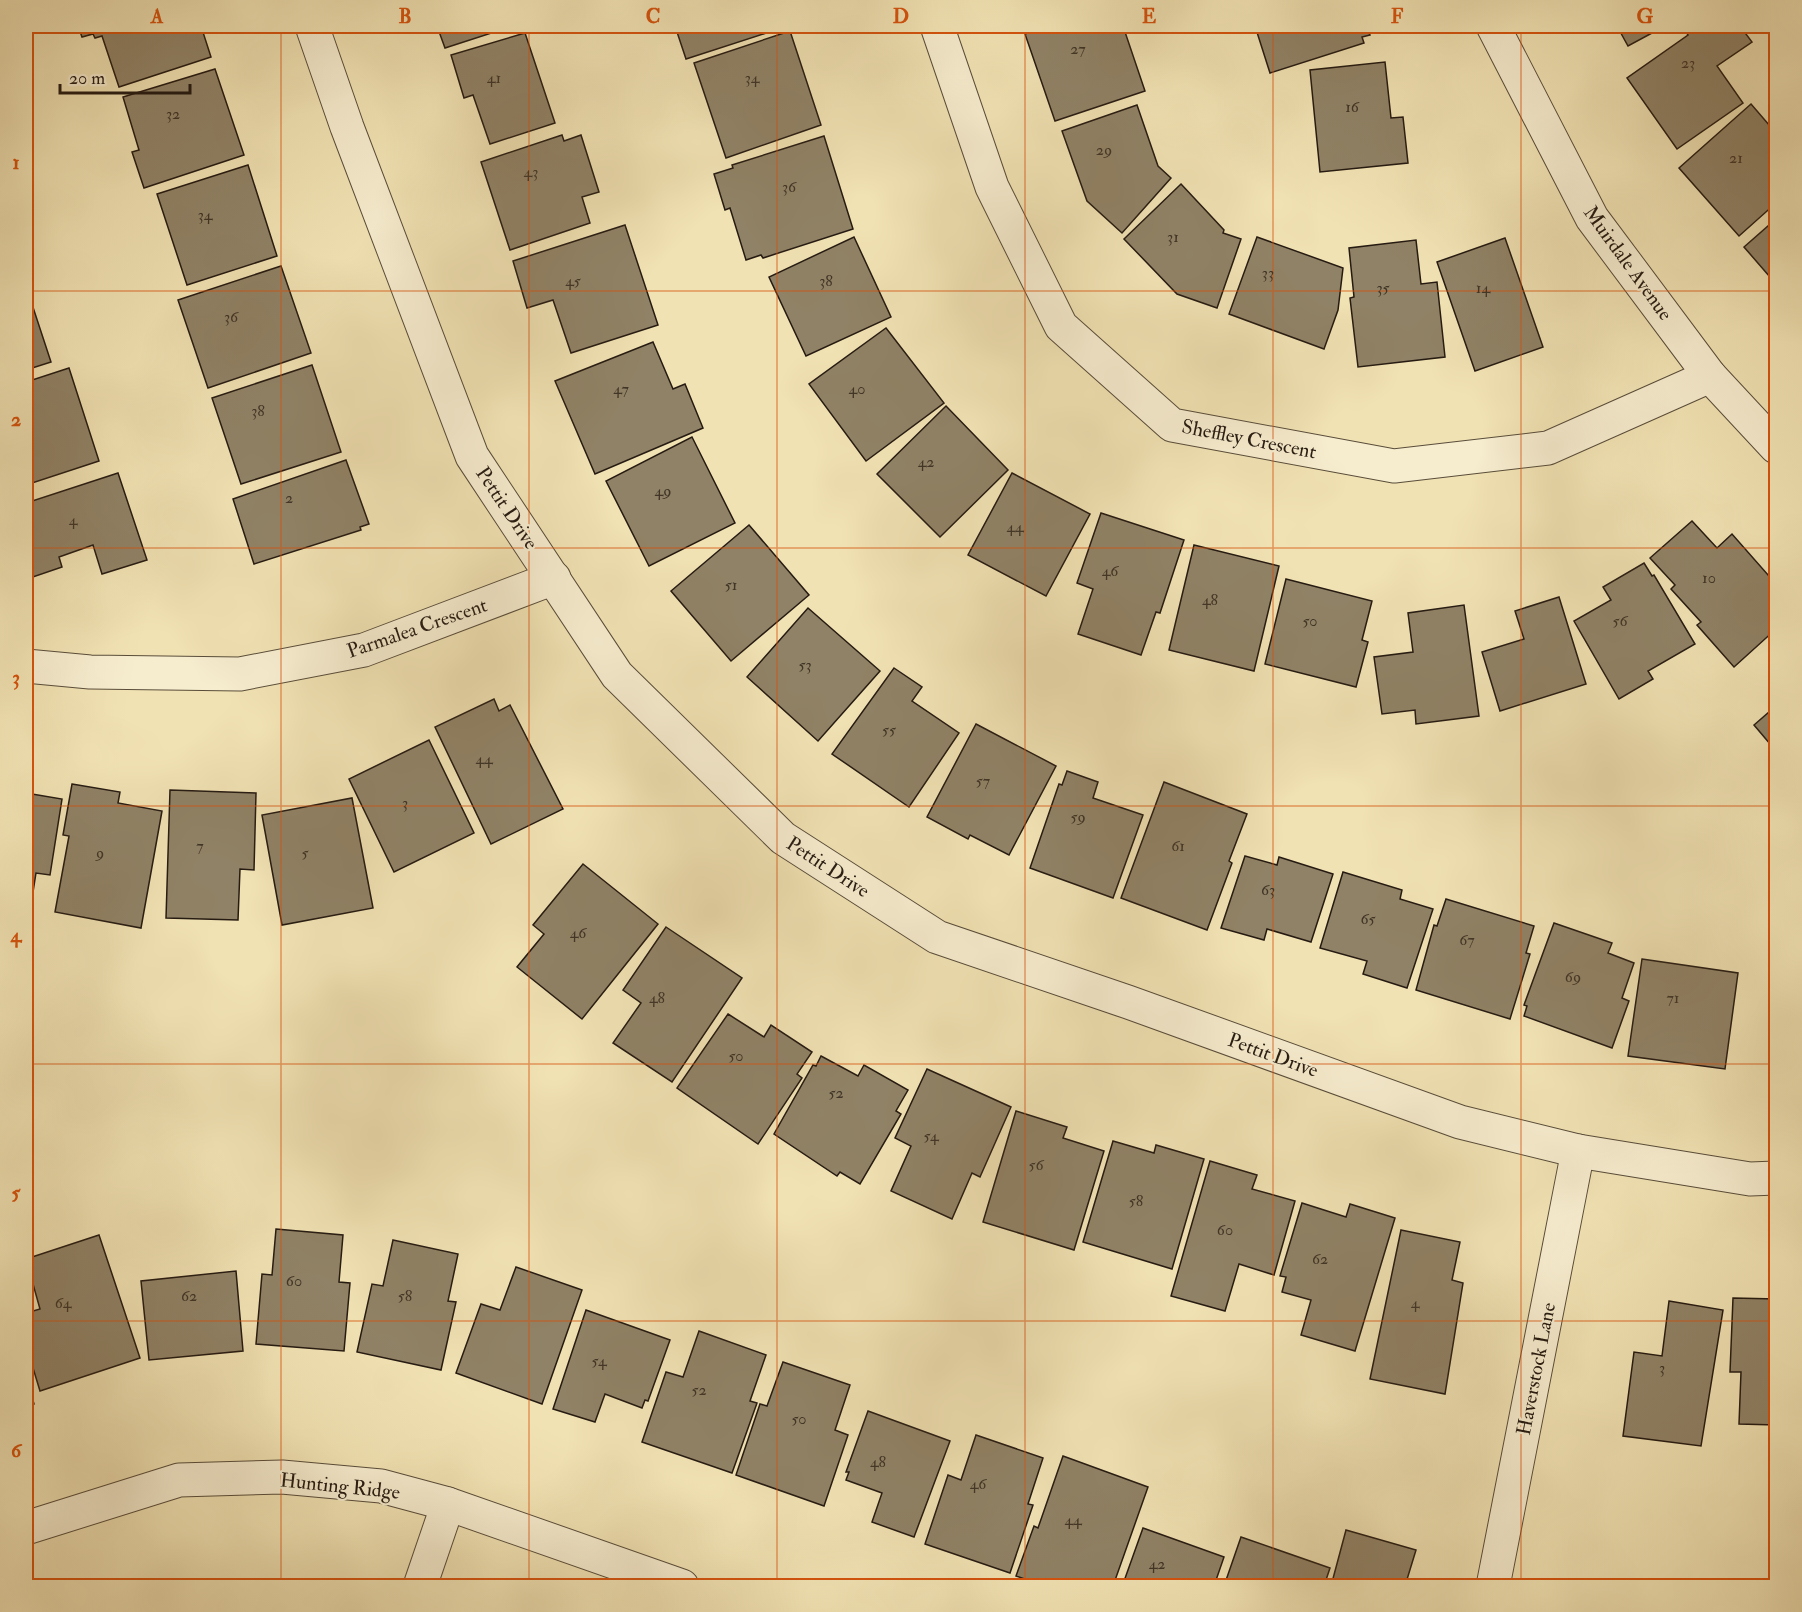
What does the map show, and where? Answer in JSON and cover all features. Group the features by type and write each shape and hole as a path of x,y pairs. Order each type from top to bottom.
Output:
{"street":[{"name":"Pettit Drive","path":"312,26 472,456 617,675 783,838 937,938 1128,1002 1460,1122 1578,1151 1750,1179 1776,1178"},
{"name":"Sheffley Crescent","path":"937,26 992,186 1061,326 1172,425 1394,466 1548,448 1710,376"},
{"name":"Muirdale Avenue","path":"1493,26 1592,218 1710,376 1776,447"},
{"name":"Parmalea Crescent","path":"26,666 90,672 240,674 364,650 554,578"},
{"name":"Haverstock Lane","path":"1493,1587 1578,1151"},
{"name":"Hunting Ridge","path":"26,1527 179,1480 282,1478 381,1486 448,1504 682,1587"},
{"path":"420,1587 448,1504"}],"building":[{"path":"78,26 201,26 211,57 119,87 102,36 95,38 93,34 82,37"},
{"path":"437,26 513,26 445,48"},
{"path":"675,26 788,26 686,59"},
{"path":"1048,26 1123,26 1145,91 1055,121 1025,34"},
{"path":"1255,26 1366,26 1370,35 1362,37 1364,43 1270,73"},
{"path":"1617,26 1665,26 1628,46"},
{"path":"1691,26 1740,26 1752,42 1717,66 1743,103 1677,149 1627,78 1688,35 1685,30"},
{"path":"790,31 821,125 726,158 694,63"},
{"path":"525,33 555,123 490,144 473,95 464,98 451,55"},
{"path":"1385,62 1391,118 1403,117 1408,163 1320,172 1310,70"},
{"path":"215,69 244,155 144,188 132,152 139,150 123,97"},
{"path":"1751,104 1776,133 1776,203 1739,236 1679,168"},
{"path":"1137,105 1158,166 1171,178 1122,233 1087,201 1062,131"},
{"path":"562,135 564,141 581,135 599,192 582,197 590,223 510,250 481,162"},
{"path":"824,136 853,229 763,258 761,255 746,260 730,208 725,210 714,174 733,168 732,165"},
{"path":"248,165 277,256 187,285 157,194"},
{"path":"1181,184 1224,230 1223,233 1241,239 1217,308 1177,294 1124,239"},
{"path":"1776,219 1776,284 1744,247"},
{"path":"625,225 658,325 571,353 553,300 527,308 513,261"},
{"path":"854,237 891,317 806,356 769,277"},
{"path":"1257,237 1343,268 1338,310 1324,349 1229,314"},
{"path":"1505,238 1543,347 1475,371 1437,262"},
{"path":"1416,240 1421,284 1437,282 1445,357 1358,367 1350,298 1354,297 1349,248"},
{"path":"281,266 311,353 208,388 178,300"},
{"path":"26,286 51,362 26,370"},
{"path":"886,328 944,403 866,461 809,384"},
{"path":"653,342 673,389 685,384 703,428 595,474 555,381"},
{"path":"312,365 341,452 241,484 212,398"},
{"path":"69,368 99,461 26,485 26,382"},
{"path":"946,406 1008,470 940,537 877,474"},
{"path":"692,437 735,523 649,566 606,481"},
{"path":"346,460 369,524 360,527 361,530 254,564 233,499"},
{"path":"118,473 147,560 102,574 93,545 59,557 62,567 27,579 26,503"},
{"path":"1012,473 1090,514 1046,596 968,555"},
{"path":"1101,513 1184,540 1160,613 1156,612 1141,655 1078,634 1093,589 1077,583"},
{"path":"1692,521 1717,548 1732,534 1776,584 1776,629 1734,667 1697,625 1701,622 1671,589 1675,585 1650,558"},
{"path":"749,525 809,595 731,661 671,591"},
{"path":"1194,545 1279,566 1254,671 1169,650"},
{"path":"1644,563 1652,576 1654,575 1695,644 1648,671 1653,679 1619,699 1574,621 1611,600 1603,587"},
{"path":"1286,579 1372,601 1362,640 1368,642 1356,687 1265,664"},
{"path":"1559,597 1586,684 1500,711 1482,652 1524,639 1515,611"},
{"path":"1464,605 1479,716 1416,724 1415,710 1382,714 1374,657 1413,652 1408,613"},
{"path":"808,608 880,671 818,741 747,677"},
{"path":"894,668 922,687 912,701 959,733 909,807 832,754"},
{"path":"494,699 499,711 510,705 563,809 491,844 435,727"},
{"path":"1776,706 1776,751 1754,725"},
{"path":"976,724 1056,766 1009,855 970,835 968,839 927,817"},
{"path":"429,740 474,833 394,872 349,779"},
{"path":"1067,771 1098,782 1093,798 1143,815 1113,898 1030,868 1059,784 1062,785"},
{"path":"1164,782 1247,814 1207,930 1121,898"},
{"path":"72,784 120,792 118,803 162,811 141,928 55,912 69,836 63,835"},
{"path":"170,790 256,793 254,870 240,869 238,920 166,918"},
{"path":"26,793 62,799 50,875 36,873 28,924 26,923"},
{"path":"352,798 373,908 282,925 262,815"},
{"path":"1245,856 1277,865 1279,857 1333,874 1311,942 1267,929 1264,940 1221,928"},
{"path":"583,864 658,924 582,1019 517,967 544,934 533,925"},
{"path":"1343,872 1402,890 1400,899 1433,909 1407,988 1363,974 1367,961 1320,948"},
{"path":"1446,899 1534,926 1526,953 1530,954 1510,1019 1416,990 1434,925 1437,926"},
{"path":"1554,923 1612,943 1608,953 1634,963 1622,998 1629,1001 1612,1048 1524,1016 1527,1006 1524,1005"},
{"path":"666,927 742,978 672,1082 613,1043 641,1003 623,990"},
{"path":"1642,959 1738,973 1725,1069 1628,1056"},
{"path":"728,1014 764,1037 771,1025 812,1052 797,1074 802,1078 758,1144 677,1088"},
{"path":"821,1056 858,1076 864,1065 908,1090 896,1111 901,1114 860,1184 840,1172 837,1176 774,1134 813,1065 816,1066"},
{"path":"927,1069 1011,1107 980,1177 972,1173 952,1219 891,1191 911,1146 895,1138"},
{"path":"1016,1111 1067,1127 1063,1138 1104,1151 1074,1250 983,1222"},
{"path":"1113,1141 1154,1153 1156,1145 1204,1159 1172,1269 1083,1242"},
{"path":"1210,1161 1257,1175 1252,1189 1295,1201 1274,1275 1239,1264 1225,1311 1171,1296"},
{"path":"1302,1203 1346,1217 1350,1204 1395,1218 1355,1351 1301,1335 1311,1300 1282,1292 1286,1277 1280,1276"},
{"path":"276,1229 343,1235 339,1282 350,1283 344,1351 256,1344 262,1274 272,1275"},
{"path":"1401,1230 1460,1242 1452,1280 1463,1283 1445,1394 1370,1379"},
{"path":"99,1235 140,1358 40,1391 26,1345 26,1313 40,1309 26,1259"},
{"path":"393,1240 458,1254 448,1301 456,1302 441,1370 357,1352 372,1284 383,1286"},
{"path":"516,1267 582,1290 542,1404 456,1373 481,1304 500,1310"},
{"path":"236,1271 243,1351 149,1360 141,1281"},
{"path":"1733,1298 1776,1299 1776,1425 1739,1424 1741,1372 1730,1372"},
{"path":"1669,1301 1723,1310 1701,1446 1623,1436 1634,1352 1662,1356"},
{"path":"586,1310 670,1340 648,1401 645,1400 642,1408 605,1394 595,1422 553,1409"},
{"path":"699,1331 766,1355 750,1401 757,1403 732,1473 642,1442 666,1372 683,1377"},
{"path":"783,1362 850,1385 835,1430 848,1435 824,1506 736,1475 760,1404 767,1406"},
{"path":"26,1377 34,1404 26,1406"},
{"path":"868,1411 950,1441 914,1537 872,1522 882,1493 846,1480 849,1472 846,1472"},
{"path":"976,1435 1043,1458 1028,1504 1033,1505 1010,1573 925,1544 948,1475 961,1480"},
{"path":"1063,1456 1148,1487 1113,1586 1082,1586 1067,1581 1065,1586 1045,1586 1016,1576 1034,1526 1038,1528"},
{"path":"1143,1528 1224,1557 1214,1586 1130,1586 1123,1584"},
{"path":"1346,1530 1416,1550 1405,1586 1331,1586"},
{"path":"1241,1537 1330,1568 1324,1586 1224,1586"}]}
